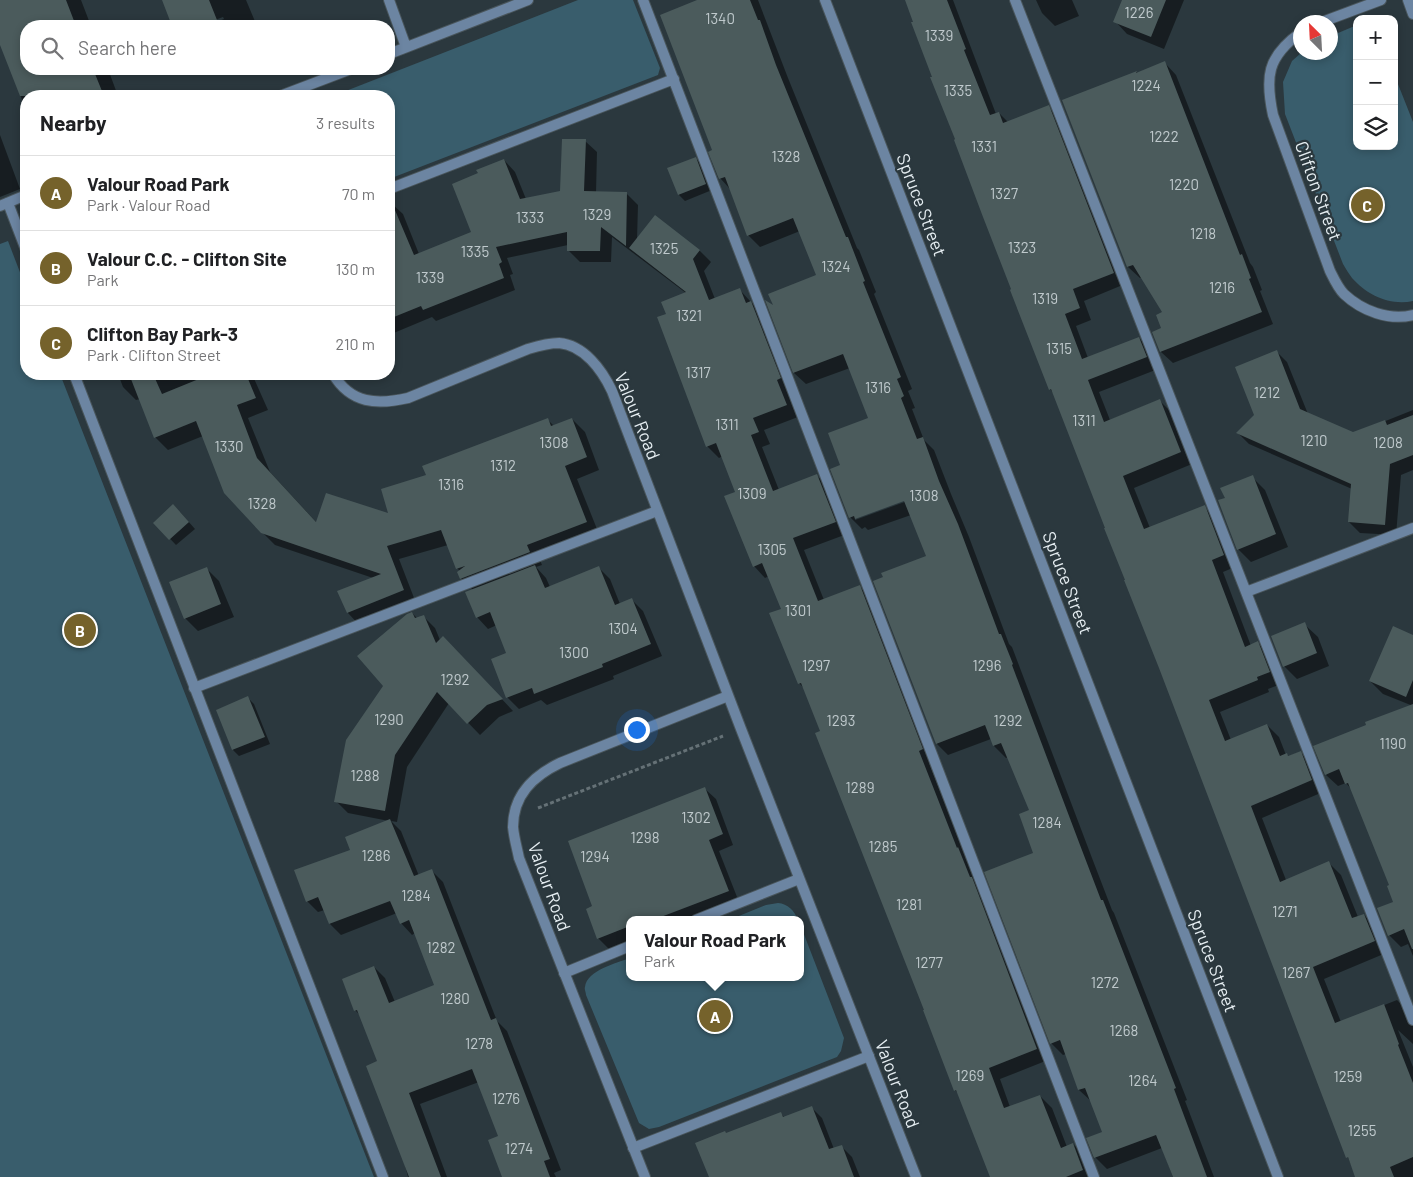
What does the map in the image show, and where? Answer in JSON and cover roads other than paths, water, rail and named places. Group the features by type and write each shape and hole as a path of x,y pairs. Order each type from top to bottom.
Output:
{"street":[{"path":"389,0 406,47"},
{"path":"395,52 528,0"},
{"path":"643,0 1094,1177"},
{"name":"Spruce Street","path":"825,0 1278,1177"},
{"path":"1015,0 1413,1020"},
{"path":"1338,16 1382,0"},
{"path":"1408,0 1413,14"},
{"name":"Clifton Street","path":"1293,38 1277,54 1270,69 1268,84 1270,100 1273,116 1330,271 1336,284 1344,294 1358,305 1390,316 1413,315"},
{"path":"296,90 335,75"},
{"path":"395,187 674,79"},
{"path":"20,197 4,204 20,237"},
{"name":"Valour Road","path":"337,380 348,392 359,398 381,402 393,401 408,398 528,349 555,343 570,347 587,356 601,370 916,1177"},
{"path":"76,380 383,1177"},
{"path":"194,688 657,511"},
{"path":"1246,592 1413,528"},
{"name":"Valour Road","path":"645,1177 519,858 513,828 514,817 516,806 527,787 536,776 545,770 560,762 728,696"},
{"path":"706,916 799,879"},
{"path":"564,973 626,948"},
{"path":"633,1148 869,1056"}],"place":[{"name":"Clifton Bay Park-3","path":"1367,205"},
{"name":"Valour C.C. - Clifton Site","path":"80,630"},
{"name":"Valour Road Park","path":"715,1016"}]}
